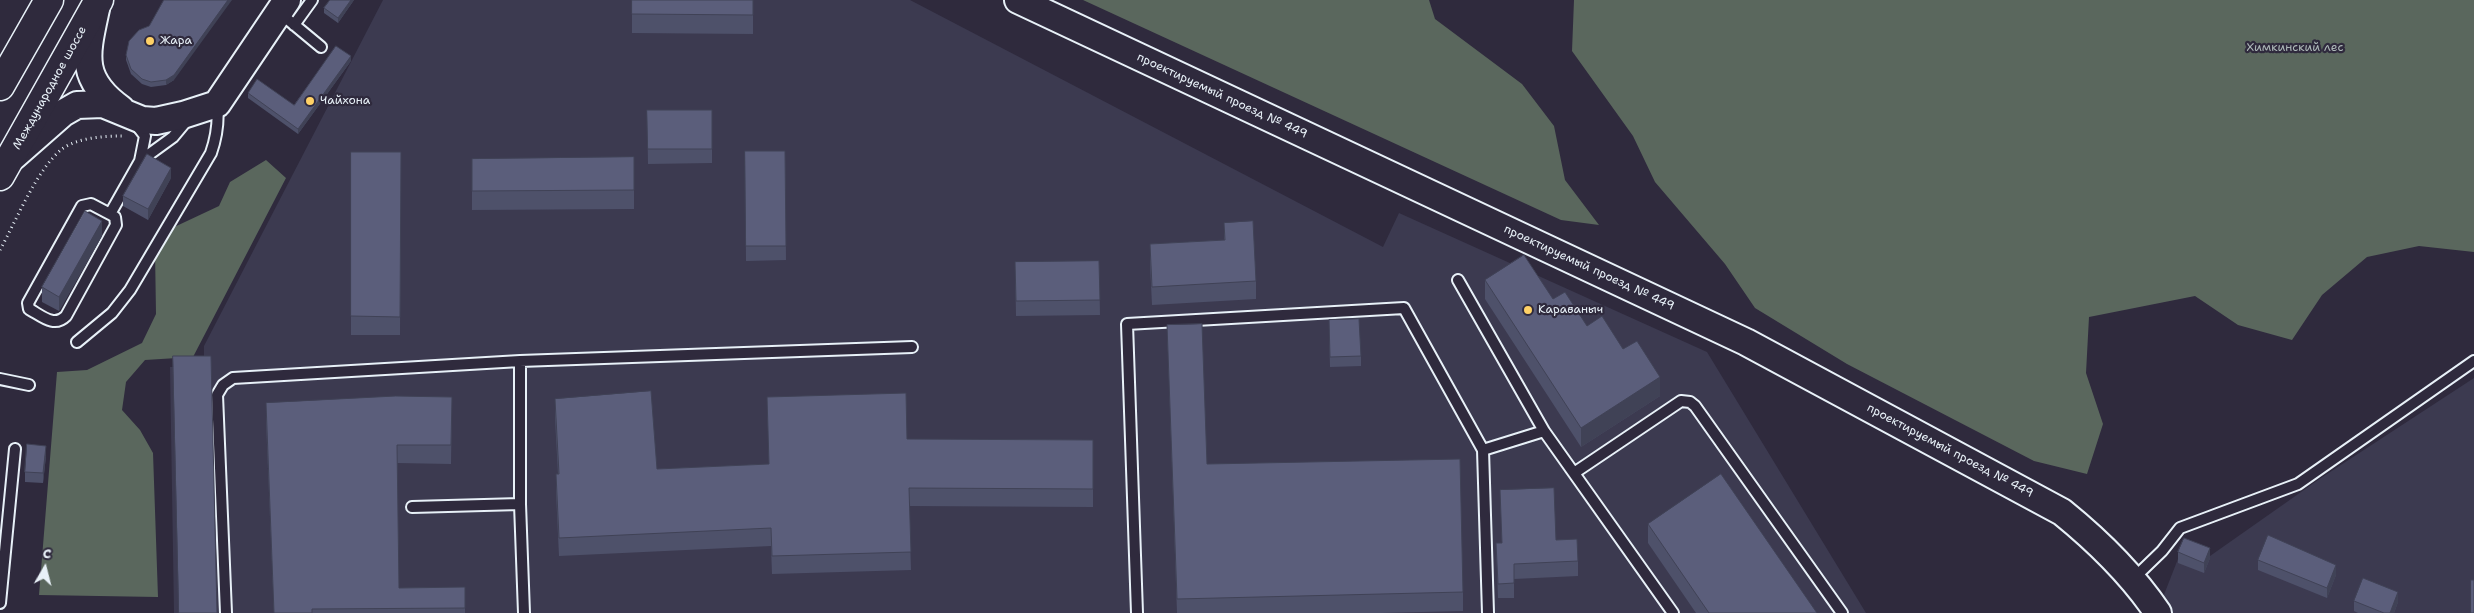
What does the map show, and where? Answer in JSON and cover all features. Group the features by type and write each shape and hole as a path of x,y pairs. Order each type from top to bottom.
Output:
{"highway":[{"path":"0,86 49,0"},
{"name":"Международное шоссе","path":"5,168 99,1"}],"street":[{"name":"проектируемый проезд № 449","path":"1018,0 1746,342 2062,512 2105,548 2133,579 2158,613"},
{"path":"99,1 91,32 88,69 96,85 115,105 128,114"},
{"path":"5,168 63,113 77,105 102,104 142,120 156,121 205,108 287,12"}],"lane":[{"path":"312,0 287,12 321,47"},
{"path":"77,342 112,313 144,267 211,153 219,122 205,108 172,137 140,161"},
{"path":"110,214 140,161 145,136 128,114"},
{"path":"91,204 110,214 115,217 116,225 66,316 61,321 52,322 29,309 28,302 82,206 91,204"},
{"path":"1458,280 1544,431 1673,613"},
{"path":"1137,613 1127,324 1404,308 1482,450 1488,613"},
{"path":"226,613 218,395 223,385 233,378 520,361 912,347"},
{"path":"520,361 520,504 524,613"},
{"path":"2133,579 2162,551 2180,528 2298,484 2474,361"},
{"path":"0,379 29,385"},
{"path":"1574,473 1680,401 1690,402 1695,406 1842,613"},
{"path":"1482,450 1544,431"},
{"path":"0,603 15,449"},
{"path":"412,507 520,504"}],"path":[{"path":"0,250 40,176 51,160 64,148 80,141 113,136 145,136"}],"shaded area":[{"path":"383,0 910,0 1383,247 1399,213 1707,352 1866,613 174,613 170,367 204,366 204,346"},
{"path":"2474,378 2474,613 2165,613 2160,605 2183,546 2210,556 2321,478"}],"green space":[{"path":"1083,0 1429,0 1435,19 1522,84 1554,126 1565,180 1599,225 1561,220"},
{"name":"Химкинский лес","path":"1574,0 2474,0 2474,252 2419,246 2367,257 2322,295 2292,340 2238,325 2195,296 2089,317 2086,373 2103,424 2087,474 2034,461 1847,364 1755,308 1725,264 1655,182 1633,136 1572,51"},
{"path":"266,160 286,178 193,357 145,360 126,382 122,410 140,430 153,453 158,597 39,595 57,372 87,370 142,343 156,314 155,251 170,229 219,206 230,182"}],"building":[{"path":"164,0 228,0 174,75 166,80 151,82 142,79 131,69 126,55 129,41 139,30 149,26"},
{"path":"330,0 351,0 338,18 324,8"},
{"path":"632,0 753,0 753,15 632,14"},
{"path":"336,46 351,56 298,129 248,93 257,79 294,105"},
{"path":"647,110 712,110 712,149 648,149"},
{"path":"745,151 785,151 786,246 746,246"},
{"path":"351,152 401,152 400,317 351,316"},
{"path":"147,154 171,168 148,209 123,196"},
{"path":"634,157 634,190 472,191 472,159"},
{"path":"85,211 102,221 59,297 42,287"},
{"path":"1253,221 1256,281 1152,287 1150,244 1225,240 1224,223"},
{"path":"1524,255 1553,299 1565,292 1587,326 1602,316 1623,349 1637,341 1660,377 1581,428 1485,280"},
{"path":"1099,261 1100,300 1016,301 1015,262"},
{"path":"1359,319 1361,356 1330,357 1329,320"},
{"path":"1202,324 1207,464 1460,459 1463,592 1177,599 1167,325"},
{"path":"173,356 211,356 217,613 179,613"},
{"path":"651,391 657,469 769,464 767,397 906,393 907,439 1093,440 1093,489 909,488 911,552 772,556 771,528 559,538 556,474 559,474 555,399"},
{"path":"396,396 452,397 451,445 397,445 399,588 465,587 465,608 312,609 312,613 274,613 266,403"},
{"path":"27,444 46,446 43,473 25,472"},
{"path":"1721,474 1817,613 1709,613 1648,524"},
{"path":"1554,488 1556,540 1577,539 1578,561 1514,564 1514,583 1498,584 1496,543 1502,543 1500,490"},
{"path":"2268,535 2336,565 2327,588 2258,560"},
{"path":"2184,538 2210,548 2204,563 2178,552"},
{"path":"2363,578 2398,592 2390,613 2384,613 2354,601"},
{"path":"2471,580 2474,580 2474,613 2471,613"}],"place":[{"name":"Жара","path":"150,41"},
{"name":"Чайхона","path":"310,101"},
{"name":"Караваныч","path":"1528,310"}]}
